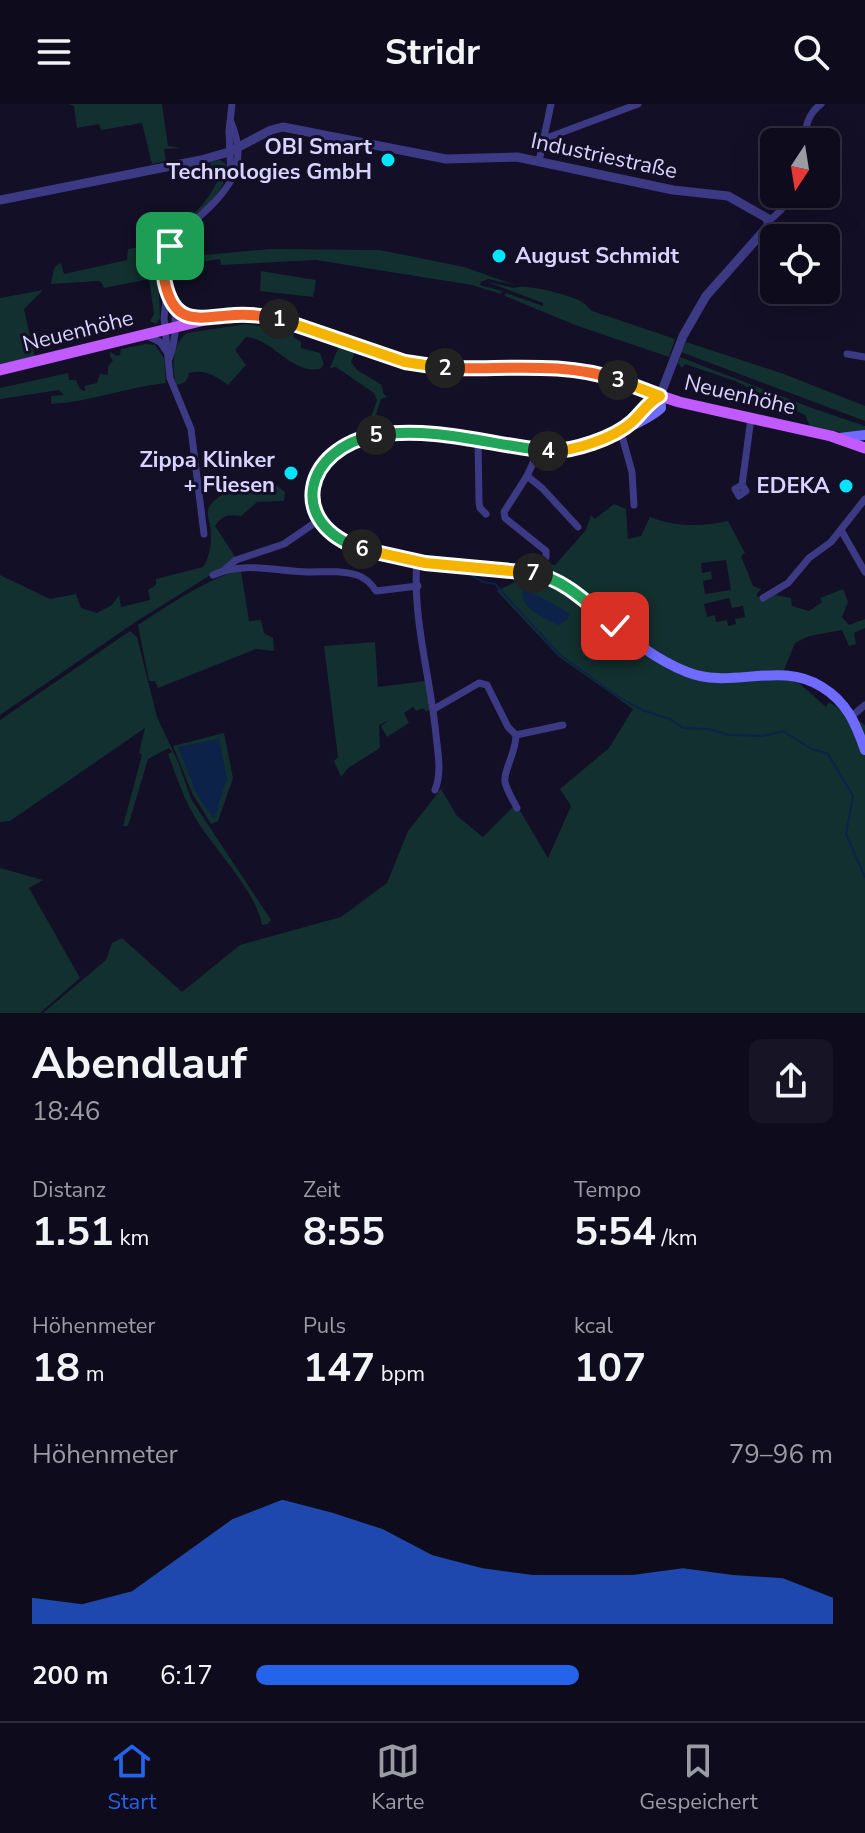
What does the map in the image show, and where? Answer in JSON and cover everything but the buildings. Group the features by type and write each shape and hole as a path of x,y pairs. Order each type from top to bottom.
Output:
{"main road":[{"name":"Neuenhöhe","path":"0,370 205,320 237,315 267,316 312,328 415,365 577,370 607,376 660,396 836,438 865,448"},
{"path":"660,396 661,408 652,416 579,447 560,451 434,433 405,432 352,442 332,455 317,476 313,496 319,520 328,532 343,542 375,553 417,562 519,571 549,577 642,645 685,671 713,678 776,674 802,678 834,695 852,716 865,750"},
{"path":"836,438 865,435"}],"street":[{"path":"231,178 232,104"},
{"path":"539,161 551,104"},
{"path":"544,139 638,104"},
{"path":"805,128 816,105"},
{"path":"170,329 163,267 166,251 218,200 231,178 239,161 240,147 231,122"},
{"name":"Industriestraße","path":"0,200 190,163 229,152 271,130 285,127 446,159 512,156 673,190 731,196 769,221"},
{"path":"660,396 680,342 706,296 782,208"},
{"path":"167,289 172,305 169,357 172,389 191,429 204,534"},
{"path":"172,305 182,313 205,320"},
{"path":"144,335 160,342 169,357"},
{"path":"847,354 865,357"},
{"path":"742,485 751,418"},
{"path":"626,426 634,505"},
{"path":"478,440 479,502 486,514"},
{"path":"539,450 504,512 505,518 546,551 546,557"},
{"path":"527,476 578,527"},
{"path":"763,598 788,583 809,558 831,542 865,499"},
{"path":"213,575 236,560 284,544 319,520"},
{"path":"841,530 865,572"},
{"path":"257,566 258,552"},
{"path":"417,562 440,777 435,790"},
{"path":"222,571 257,566 280,571 335,571 358,575 369,581 376,591 418,586"},
{"path":"434,709 479,683 487,685 508,727 516,735"},
{"path":"852,716 865,705"},
{"path":"516,735 563,725"},
{"path":"516,735 512,760 505,772 506,783 517,808"}],"green space":[{"path":"68,104 162,104 168,146 181,148 164,149 166,161 152,164 142,123 101,130 99,124 77,128 74,106"},
{"path":"220,160 226,164 226,174 218,192 181,227 136,225 136,222 181,221 195,212 213,190 223,166 208,170 211,162"},
{"path":"160,244 160,318 156,324 150,321 154,314 149,279 104,288 98,281 51,284 58,264 61,263 64,274 127,260 128,249"},
{"path":"271,249 380,250 464,267 515,285 488,279 481,282 480,285 502,291 501,294 472,285 316,260 221,265 220,259 168,267 170,258"},
{"path":"261,271 316,280 313,297 260,291"},
{"path":"488,282 514,288 537,288 568,296 583,302 592,311 675,339 669,357 575,325 505,296 506,293 543,306 543,303"},
{"path":"43,290 24,309 35,358 0,367 0,298"},
{"path":"246,324 295,331 293,337 301,342 301,348 320,353 324,364 320,369 300,366 256,339 246,337 235,350 246,365 228,385 200,372 189,373 185,382 176,385 174,357 178,344 187,333"},
{"path":"686,342 784,374 865,406 865,421 681,352"},
{"path":"155,345 164,358 166,383 66,403 51,404 51,396 64,395 59,390 0,399 0,388 68,373 69,380 76,380 80,389 85,391 85,386 97,383 100,374 108,375 108,367 113,360 110,352 117,356 121,349"},
{"path":"339,346 355,352 351,362 357,370 382,385 387,397 381,399 372,427 370,420 377,400 374,393 336,367 330,368"},
{"path":"680,357 865,426 865,433 850,434 810,426 805,415 735,381 685,364 682,368 678,363"},
{"path":"254,479 274,491 272,482 285,492 284,501 257,502 241,516 226,516 218,522 215,526 236,558 0,715 0,575 50,599 76,594 81,608 97,613 112,605 119,595 121,607 150,600 148,590 156,585 156,579 203,567 210,547 209,507 232,484 243,486 247,480"},
{"path":"614,504 626,509 628,539 641,536 650,517 689,525 728,521 745,553 741,556 753,586 761,589 756,595 764,601 775,595 791,598 792,606 809,611 822,602 820,598 843,589 848,602 842,617 849,625 865,619 865,628 854,633 856,644 849,646 842,630 809,636 795,643 784,670 826,707 829,702 865,725 865,1013 43,1013 106,960 112,943 122,938 182,992 240,945 341,917 387,883 408,831 441,789 457,816 483,837 516,804 548,858 571,806 560,789 609,748 633,709 558,656 497,591 539,570 541,563 555,565 586,530 591,515 595,519","holes":["726,560 731,590 705,594 703,581 712,579 711,571 702,573 701,563","729,598 732,608 743,606 745,617 735,619 736,624 728,626 727,620 716,622 715,615 707,617 704,604"]},
{"path":"241,571 249,621 261,620 264,633 273,638 274,651 256,649 158,688 155,681 149,681 138,625 203,585"},
{"path":"130,631 137,637 157,717 179,764 191,799 271,920 268,924 262,925 245,887 194,816 168,754 172,752 169,748 148,759 128,826 123,826 142,755 139,753 145,728 10,821 0,822 0,720"},
{"path":"375,642 378,687 426,681 430,709 426,712 423,708 416,711 413,707 404,713 409,723 387,737 381,726 389,720 379,725 380,748 348,768 341,777 334,761 338,757 324,646"},
{"path":"224,733 233,778 218,821 211,824 192,793 173,746"},
{"path":"0,868 43,880 29,888 80,978 40,1013 0,1013"}],"water":[{"path":"526,589 569,613 567,620 558,625 535,613 523,599 522,593"},
{"path":"219,739 227,778 214,819 197,795 178,747"}],"waterway":[{"path":"473,576 495,584 559,654 642,710 670,719 683,728 709,729 729,735 763,736 783,731 810,748 828,754 853,796 846,834 865,877"}],"place":[{"name":"OBI Smart Technologies GmbH","path":"388,160"},
{"name":"August Schmidt","path":"499,256"},
{"name":"Zippa Klinker + Fliesen","path":"291,473"},
{"name":"EDEKA","path":"846,486"}],"route":[{"path":"170,246 163,261 167,289 172,305 192,317 205,320 237,315 267,316 312,328 415,365 577,370 607,376 660,396 647,403 631,424 589,444 566,450 539,450 426,432 371,436 352,442 332,455 320,469 314,484 314,504 319,520 338,540 397,559 544,576 569,589 615,626"}]}
